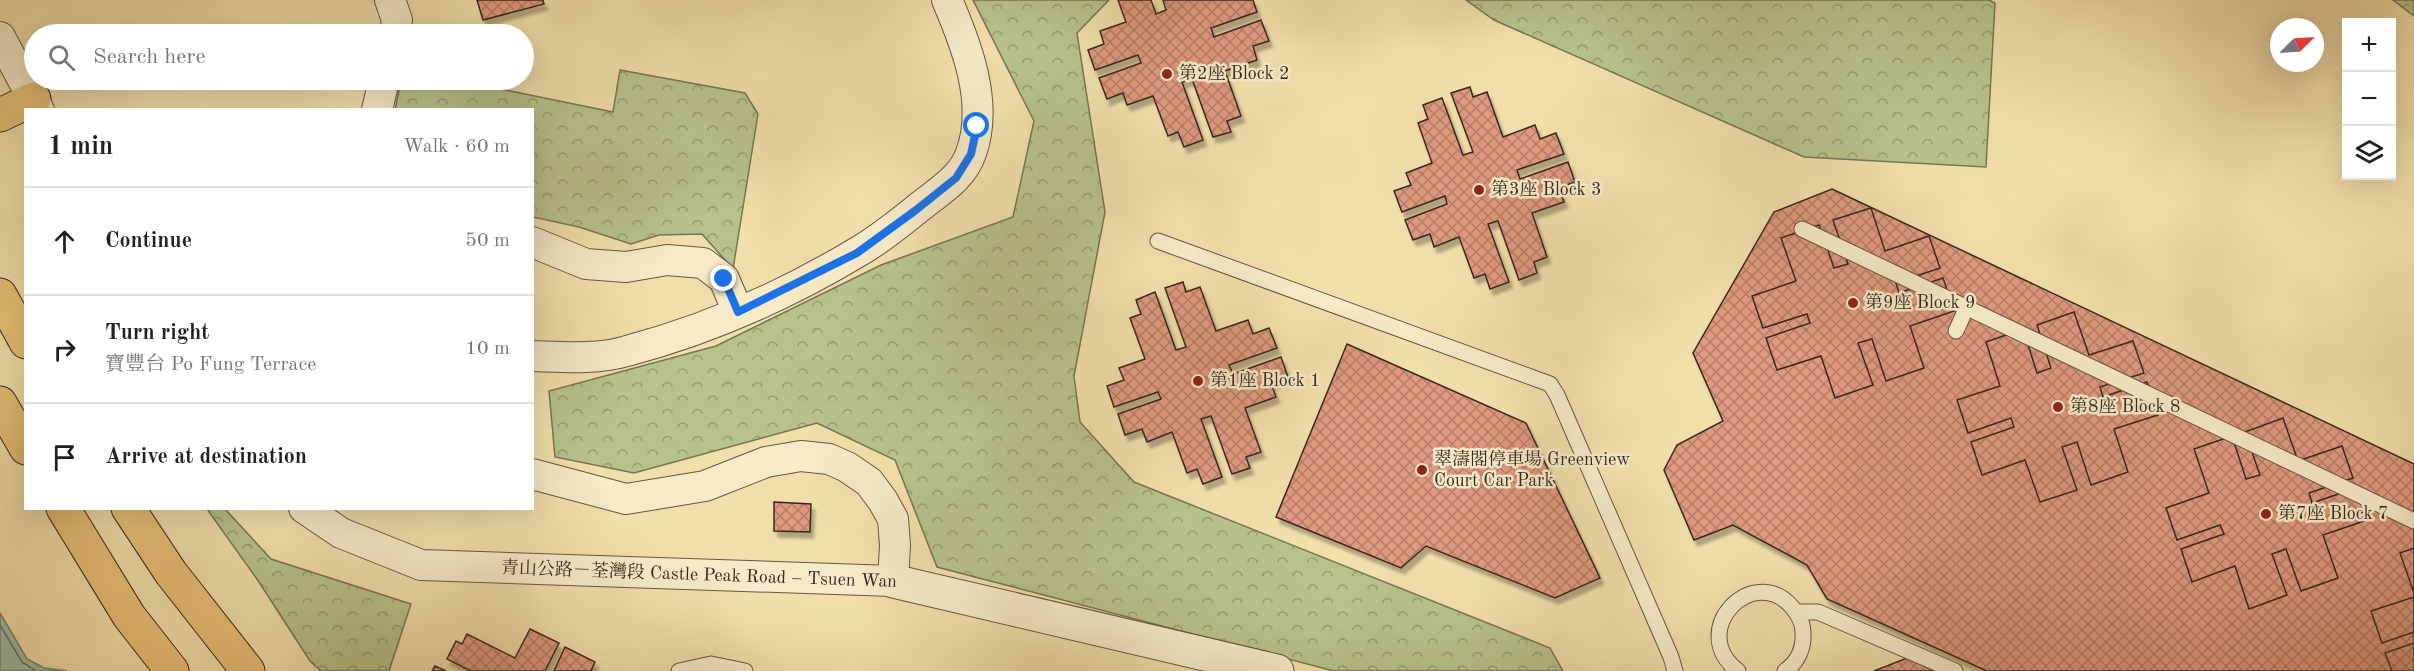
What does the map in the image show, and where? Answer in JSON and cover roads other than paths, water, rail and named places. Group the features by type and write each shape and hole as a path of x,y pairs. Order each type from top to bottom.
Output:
{"main road":[{"path":"0,115 37,104"},
{"path":"0,295 24,338"},
{"path":"0,403 24,445"},
{"path":"64,510 129,616 171,671"},
{"path":"129,510 171,573 248,671"}],"street":[{"path":"390,0 396,24"},
{"path":"534,356 578,357 626,352 738,312 857,253 956,178 971,154 977,126 974,78 958,24 947,0"},
{"path":"0,37 24,80"},
{"path":"29,90 37,104"},
{"path":"377,108 382,90"},
{"path":"534,243 586,264 626,267 667,260 704,262 724,279 738,312"},
{"path":"534,475 626,499 705,486 766,462 801,456 829,459 847,467 869,482 893,519 895,545 893,580"},
{"name":"青山公路－荃灣段 Castle Peak Road – Tsuen Wan","path":"307,510 341,533 421,565 893,580 1204,663 1277,671"}],"lane":[{"path":"1802,229 2414,521"},
{"path":"1158,241 1550,384 1567,417 1675,671"},
{"path":"1956,331 1967,307"},
{"path":"1738,671 1727,660 1720,647 1719,632 1722,618 1741,598 1766,593 1778,596 1788,603 1797,612 1803,626 1804,640 1800,654 1791,667 1785,671"},
{"path":"1797,612 1818,612 1955,671"},
{"path":"679,671 711,664 745,671"}],"water":[{"path":"0,613 27,659 44,668 67,671 0,671"}],"place":[{"name":"第2座 Block 2","path":"1167,74"},
{"name":"第3座 Block 3","path":"1479,190"},
{"name":"第9座 Block 9","path":"1853,303"},
{"name":"第1座 Block 1","path":"1198,381"},
{"name":"第8座 Block 8","path":"2058,407"},
{"name":"翠濤閣停車場 Greenview Court Car Park","path":"1422,470"},
{"name":"第7座 Block 7","path":"2266,514"}]}
